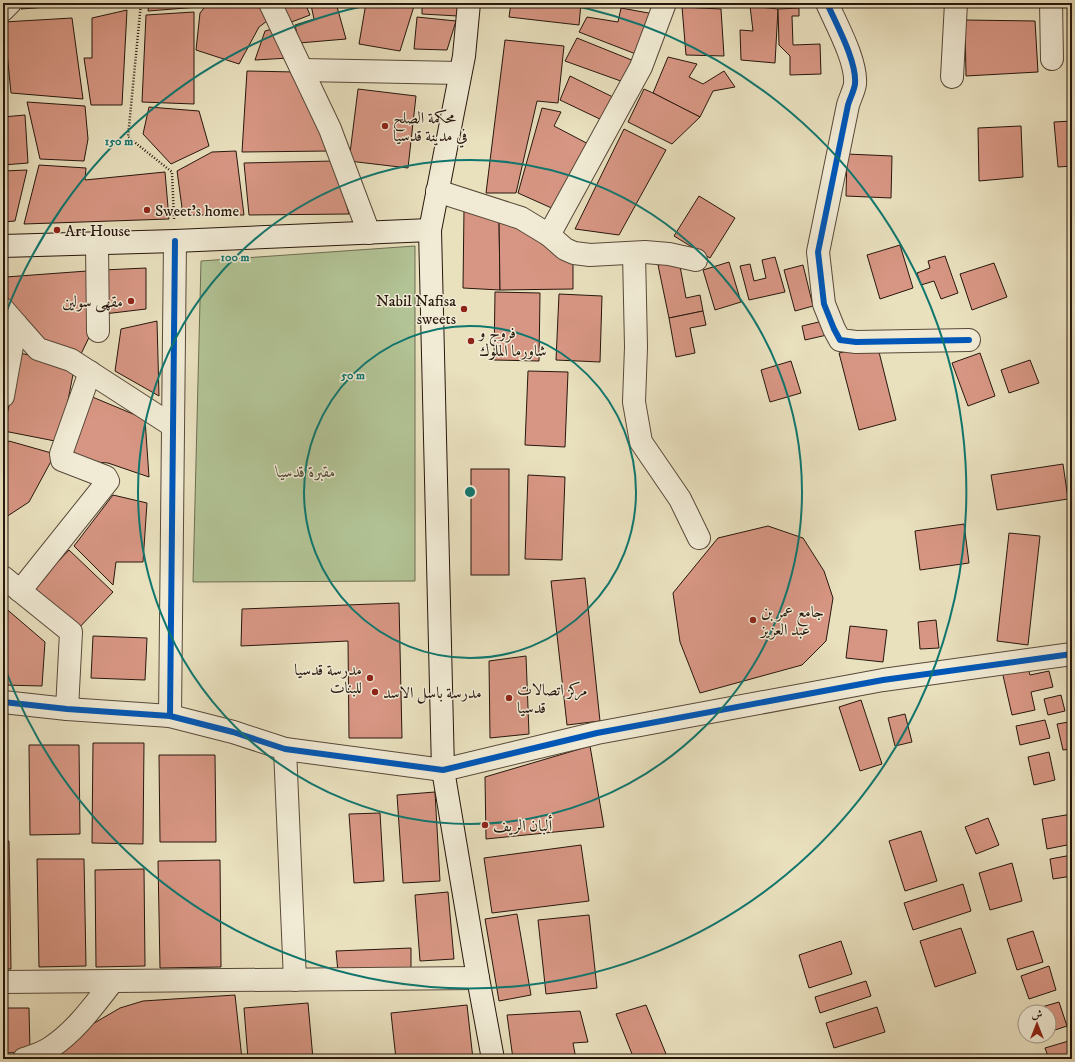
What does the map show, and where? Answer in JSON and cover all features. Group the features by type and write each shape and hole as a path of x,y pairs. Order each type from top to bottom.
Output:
{"street":[{"path":"3,10 10,3"},
{"path":"270,3 330,129 369,233"},
{"path":"469,3 464,56 430,230 443,770 493,1059"},
{"path":"549,235 642,67 665,3"},
{"path":"827,3 846,44 854,72 854,85 846,113 818,252 824,304 834,330 840,340 856,342 969,340"},
{"path":"952,77 956,3"},
{"path":"1051,3 1052,59"},
{"path":"302,70 460,73"},
{"path":"437,191 521,218 549,235 565,249 574,253 590,255 645,252 669,254 696,260"},
{"path":"3,246 175,241 430,230"},
{"path":"170,716 175,241"},
{"path":"97,243 98,331"},
{"path":"634,253 636,348 634,402 640,442 680,499 699,538"},
{"path":"10,316 38,349 71,360 173,426"},
{"path":"3,396 10,316"},
{"path":"20,591 108,481 106,477 62,460 61,454 90,372"},
{"path":"3,577 71,632 67,709"},
{"path":"3,702 67,709 170,716 233,732 285,749 443,770 597,733 883,680 1072,654"},
{"path":"285,749 295,980"},
{"path":"3,982 478,978"},
{"path":"24,1059 49,1049 69,1034 113,981"}],"path":[{"path":"141,3 128,137 172,172 175,241"}],"green space":[{"name":"مقبرة قدسيا","path":"415,246 415,581 193,582 201,261"}],"building":[{"path":"28,3 100,3 21,9"},
{"path":"149,3 202,3 199,7 148,11"},
{"path":"208,3 257,3 271,18 259,27 239,64 196,50 200,13"},
{"path":"290,3 305,3 310,15 289,23 282,6"},
{"path":"318,3 336,3 346,39 299,43 295,25 314,19 311,5"},
{"path":"366,3 415,3 400,51 359,44"},
{"path":"422,3 459,3 458,16 422,14"},
{"path":"511,3 581,3 579,25 509,17"},
{"path":"750,6 778,9 775,63 741,60 740,30 753,31"},
{"path":"682,7 721,9 724,56 686,55"},
{"path":"621,8 654,14 641,56 579,32 587,17 618,22"},
{"path":"799,8 799,16 792,16 793,45 820,44 821,74 790,75 790,56 779,45 778,9"},
{"path":"127,10 122,105 91,105 84,58 92,58 92,18"},
{"path":"194,12 194,104 142,102 146,15"},
{"path":"417,17 456,21 447,50 414,49"},
{"path":"72,18 83,99 11,93 4,22"},
{"path":"965,20 1035,21 1038,72 966,76"},
{"path":"276,28 289,58 255,60 265,31"},
{"path":"577,38 639,63 629,84 565,61"},
{"path":"505,40 564,46 558,103 537,101 516,193 486,193"},
{"path":"668,57 697,64 689,77 703,84 724,71 735,87 713,91 700,117 653,93"},
{"path":"3,62 7,110 3,110"},
{"path":"247,71 295,72 330,151 242,152"},
{"path":"570,76 619,100 606,122 560,100"},
{"path":"358,89 416,96 408,168 349,161"},
{"path":"644,89 700,117 672,144 628,122"},
{"path":"27,102 85,106 88,139 84,161 40,159"},
{"path":"149,107 199,111 209,146 171,164 143,134"},
{"path":"542,108 561,112 554,126 596,148 556,210 518,193"},
{"path":"25,115 28,163 3,165 3,117"},
{"path":"1072,121 1072,166 1058,167 1054,122"},
{"path":"1021,126 1023,177 979,181 978,128"},
{"path":"624,129 666,150 619,235 575,229"},
{"path":"236,151 244,215 183,215 177,171 212,152"},
{"path":"847,154 892,156 891,198 846,196"},
{"path":"334,161 349,214 249,215 244,163"},
{"path":"39,165 86,168 85,180 165,172 169,219 24,224"},
{"path":"27,170 15,221 3,222 3,171"},
{"path":"699,196 735,218 710,258 674,236"},
{"path":"464,208 499,217 500,290 463,288"},
{"path":"499,217 573,263 573,289 500,290"},
{"path":"900,245 913,288 880,299 867,255"},
{"path":"945,256 958,293 941,299 934,281 921,285 917,273 930,268 928,261"},
{"path":"775,257 785,292 749,300 740,266 750,264 754,281 766,278 762,260"},
{"path":"679,261 686,298 700,295 703,311 669,318 658,265"},
{"path":"729,262 741,302 715,310 703,270"},
{"path":"994,263 1007,297 972,310 960,274"},
{"path":"803,265 813,306 795,311 784,270"},
{"path":"146,268 146,309 104,314 103,270"},
{"path":"87,271 95,325 80,356 46,351 3,298 3,280 6,277"},
{"path":"495,292 540,293 539,361 494,360"},
{"path":"559,294 602,296 600,362 556,360"},
{"path":"703,311 706,325 690,328 695,353 676,357 669,318"},
{"path":"157,321 159,396 115,371 121,329"},
{"path":"823,321 827,335 805,340 802,326"},
{"path":"877,344 896,420 859,430 839,353"},
{"path":"19,353 75,364 60,442 4,431"},
{"path":"980,353 995,396 968,406 952,363"},
{"path":"1030,360 1039,383 1009,393 1001,370"},
{"path":"791,361 801,393 770,402 761,370"},
{"path":"528,371 568,372 565,447 525,445"},
{"path":"90,396 145,419 149,477 108,463 70,460"},
{"path":"9,441 55,454 29,502 3,519 3,446"},
{"path":"1063,464 1068,499 997,510 991,475"},
{"path":"471,469 509,469 509,575 471,575"},
{"path":"528,475 565,477 562,560 525,559"},
{"path":"113,495 147,503 143,562 116,562 113,585 74,546"},
{"path":"964,524 969,563 920,570 915,531"},
{"name":"جامع عمر بن عبد العزيز","path":"768,526 803,538 824,571 833,598 826,641 802,665 700,693 680,642 673,593 718,538"},
{"path":"1009,533 1040,536 1028,645 997,641"},
{"path":"69,550 113,592 77,630 33,588"},
{"path":"585,578 600,721 567,725 551,581"},
{"name":"مدرسة باسل الاسد","path":"399,603 402,738 349,738 348,641 241,646 242,609"},
{"path":"3,606 45,642 42,686 3,685"},
{"path":"936,620 939,648 920,649 918,622"},
{"path":"850,626 887,630 883,662 846,658"},
{"path":"93,636 147,638 145,680 91,678"},
{"name":"مركز اتصالات قدسيا","path":"526,656 529,734 490,738 489,661"},
{"path":"1027,665 1030,675 1049,671 1053,687 1031,692 1035,710 1012,715 1002,671"},
{"path":"1061,695 1065,711 1048,715 1044,699"},
{"path":"861,700 882,764 860,771 839,707"},
{"path":"905,714 912,742 895,746 888,718"},
{"path":"1045,720 1050,738 1020,745 1016,726"},
{"path":"1069,722 1072,735 1072,749 1063,750 1057,724"},
{"path":"93,743 144,743 143,844 92,843"},
{"path":"29,745 79,745 80,834 30,835"},
{"path":"590,746 604,827 486,839 485,777"},
{"path":"1049,752 1055,780 1034,785 1028,757"},
{"path":"159,755 215,755 216,842 160,842"},
{"path":"435,792 440,881 403,883 397,795"},
{"path":"380,813 384,881 354,883 349,814"},
{"path":"1072,814 1072,844 1047,849 1042,819"},
{"path":"988,818 999,845 976,854 965,827"},
{"path":"921,831 937,881 905,891 889,841"},
{"path":"3,841 9,841 11,969 3,969"},
{"path":"581,845 589,901 492,913 484,858"},
{"path":"1072,855 1072,876 1053,879 1050,859"},
{"path":"37,859 84,859 86,966 39,967"},
{"path":"220,860 221,967 160,968 158,861"},
{"path":"1012,863 1022,901 990,910 979,873"},
{"path":"144,869 145,966 96,967 95,870"},
{"path":"963,884 971,911 913,930 904,903"},
{"path":"448,892 454,959 420,961 415,895"},
{"path":"517,914 531,995 499,1001 485,919"},
{"path":"589,915 597,988 546,994 538,920"},
{"path":"961,928 976,973 935,987 920,941"},
{"path":"1033,931 1043,962 1017,970 1007,939"},
{"path":"841,941 852,974 809,988 799,955"},
{"path":"411,948 411,969 338,972 336,951"},
{"path":"1049,966 1056,990 1029,999 1021,976"},
{"path":"866,981 871,996 820,1013 815,997"},
{"path":"235,995 242,1059 56,1059 84,1029 120,1008 143,1001"},
{"path":"1059,1002 1067,1026 1057,1029 1057,1004 1052,1004"},
{"path":"308,1003 313,1059 248,1059 244,1008"},
{"path":"467,1005 473,1059 396,1059 391,1013"},
{"path":"646,1005 666,1054 655,1059 634,1059 616,1014"},
{"path":"877,1007 885,1032 834,1048 826,1023"},
{"path":"3,1008 29,1008 30,1052 3,1053"},
{"path":"580,1011 588,1042 573,1043 576,1059 513,1059 507,1015"},
{"path":"1072,1040 1072,1059 1049,1059 1045,1048"}],"cycle path":[{"path":"827,3 849,54 855,75 854,89 848,105 818,252 824,304 834,329 840,340 856,342 969,340"},
{"path":"170,716 175,241"},
{"path":"3,702 67,709 170,716 233,732 285,749 443,770 597,733 883,680 1072,654"}],"place":[{"name":"محكمة الصلح في مدينة قدسيا","path":"385,126"},
{"name":"Sweet's home","path":"147,210"},
{"name":"Art House","path":"57,230"},
{"name":"مقهى سولين","path":"131,301"},
{"name":"Nabil Nafisa sweets","path":"464,309"},
{"name":"فروج و شاورما الملوك","path":"471,341"},
{"name":"جامع عمر بن عبد العزيز","path":"753,620"},
{"name":"مدرسة قدسيا للبنات","path":"370,678"},
{"name":"مدرسة باسل الاسد","path":"375,692"},
{"name":"مركز اتصالات قدسيا","path":"509,698"},
{"name":"ألبان الريف","path":"485,825"}]}
